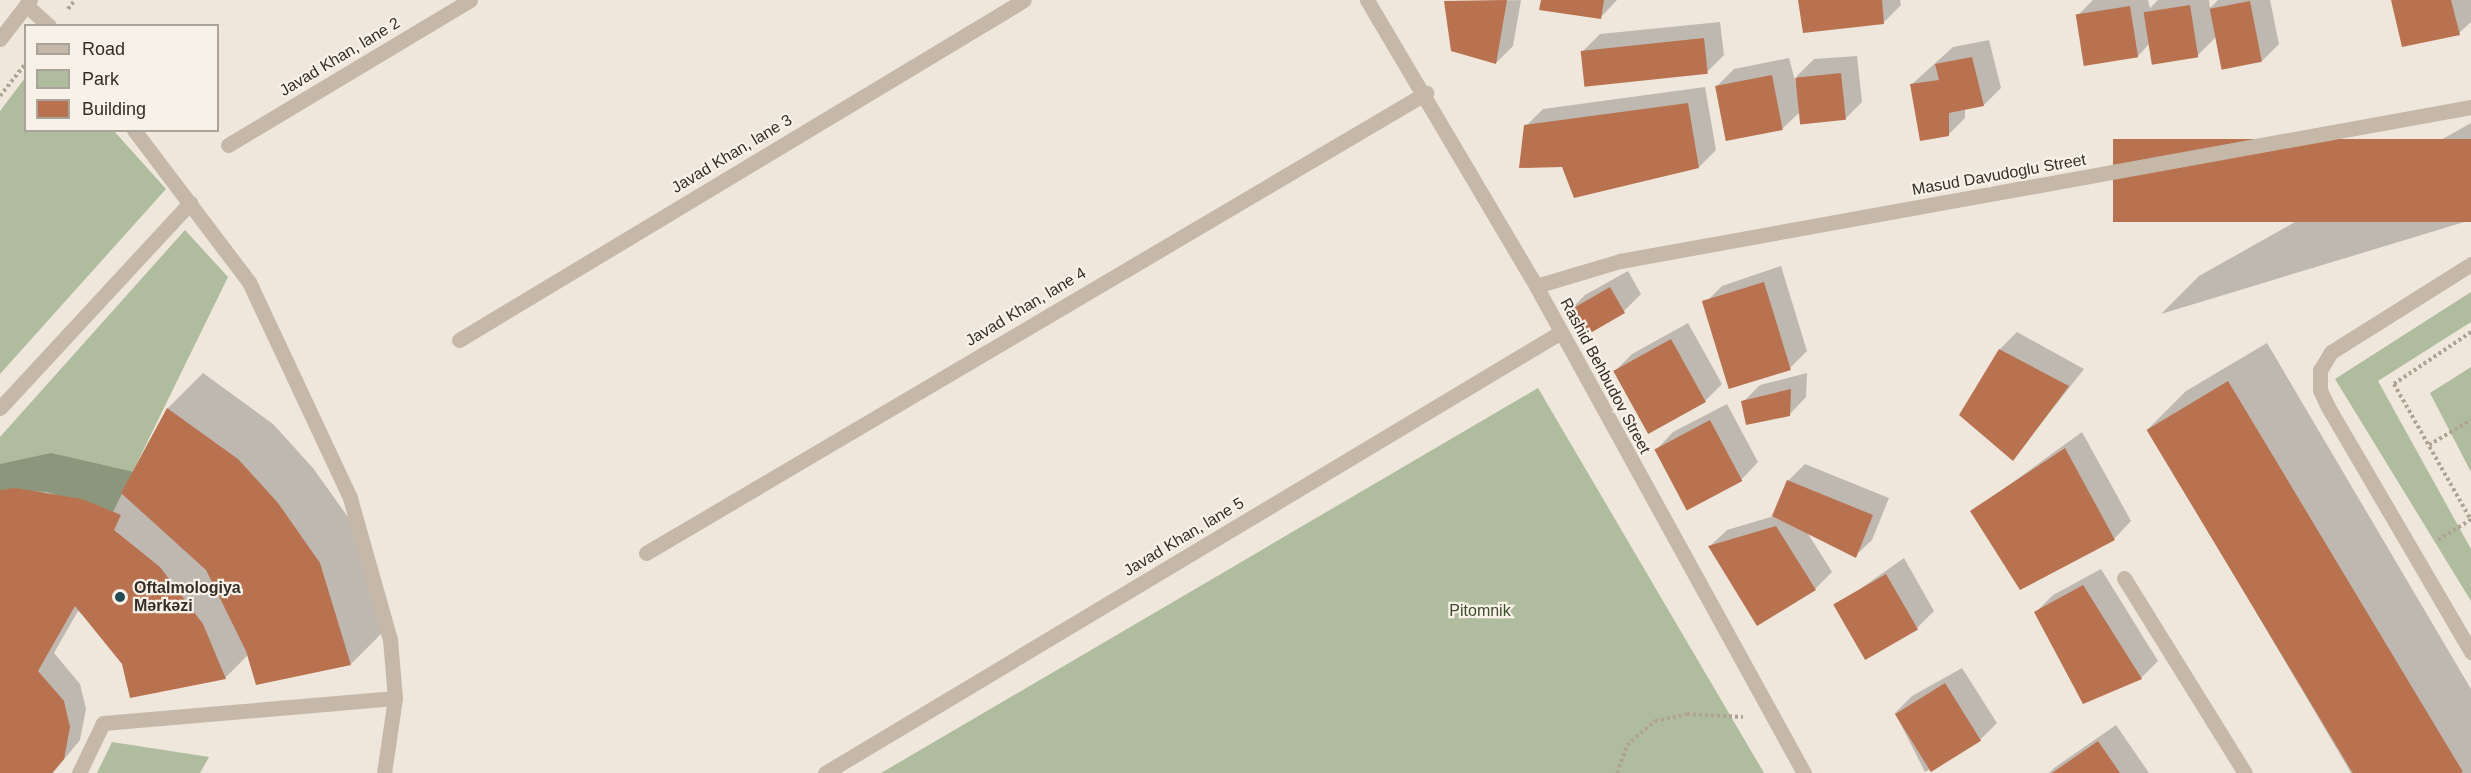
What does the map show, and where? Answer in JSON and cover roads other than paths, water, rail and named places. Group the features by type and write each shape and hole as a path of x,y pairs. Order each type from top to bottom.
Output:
{"street":[{"name":"Javad Khan, lane 2","path":"228,145 470,0"},
{"name":"Javad Khan, lane 3","path":"459,340 1024,0"},
{"name":"Rashid Behbudov Street","path":"1367,0 1426,93 1536,286 1771,719 1804,773"},
{"path":"0,39 28,2 46,24"},
{"name":"Javad Khan, lane 4","path":"646,553 1426,93"},
{"name":"Masud Davudoglu Street","path":"1536,286 1620,261 2471,107"},
{"path":"136,132 249,282 350,498 390,639 396,698 384,773"},
{"path":"0,408 190,203"},
{"path":"2471,264 2331,352 2320,370 2320,390 2328,407 2471,652"},
{"name":"Javad Khan, lane 5","path":"825,773 1561,332"},
{"path":"2124,578 2245,773"},
{"path":"79,773 103,723 396,698"}],"place":[{"name":"Oftalmologiya Mərkəzi","path":"120,597"}],"park label":[{"name":"Pitomnik","path":"1480,611"}]}
